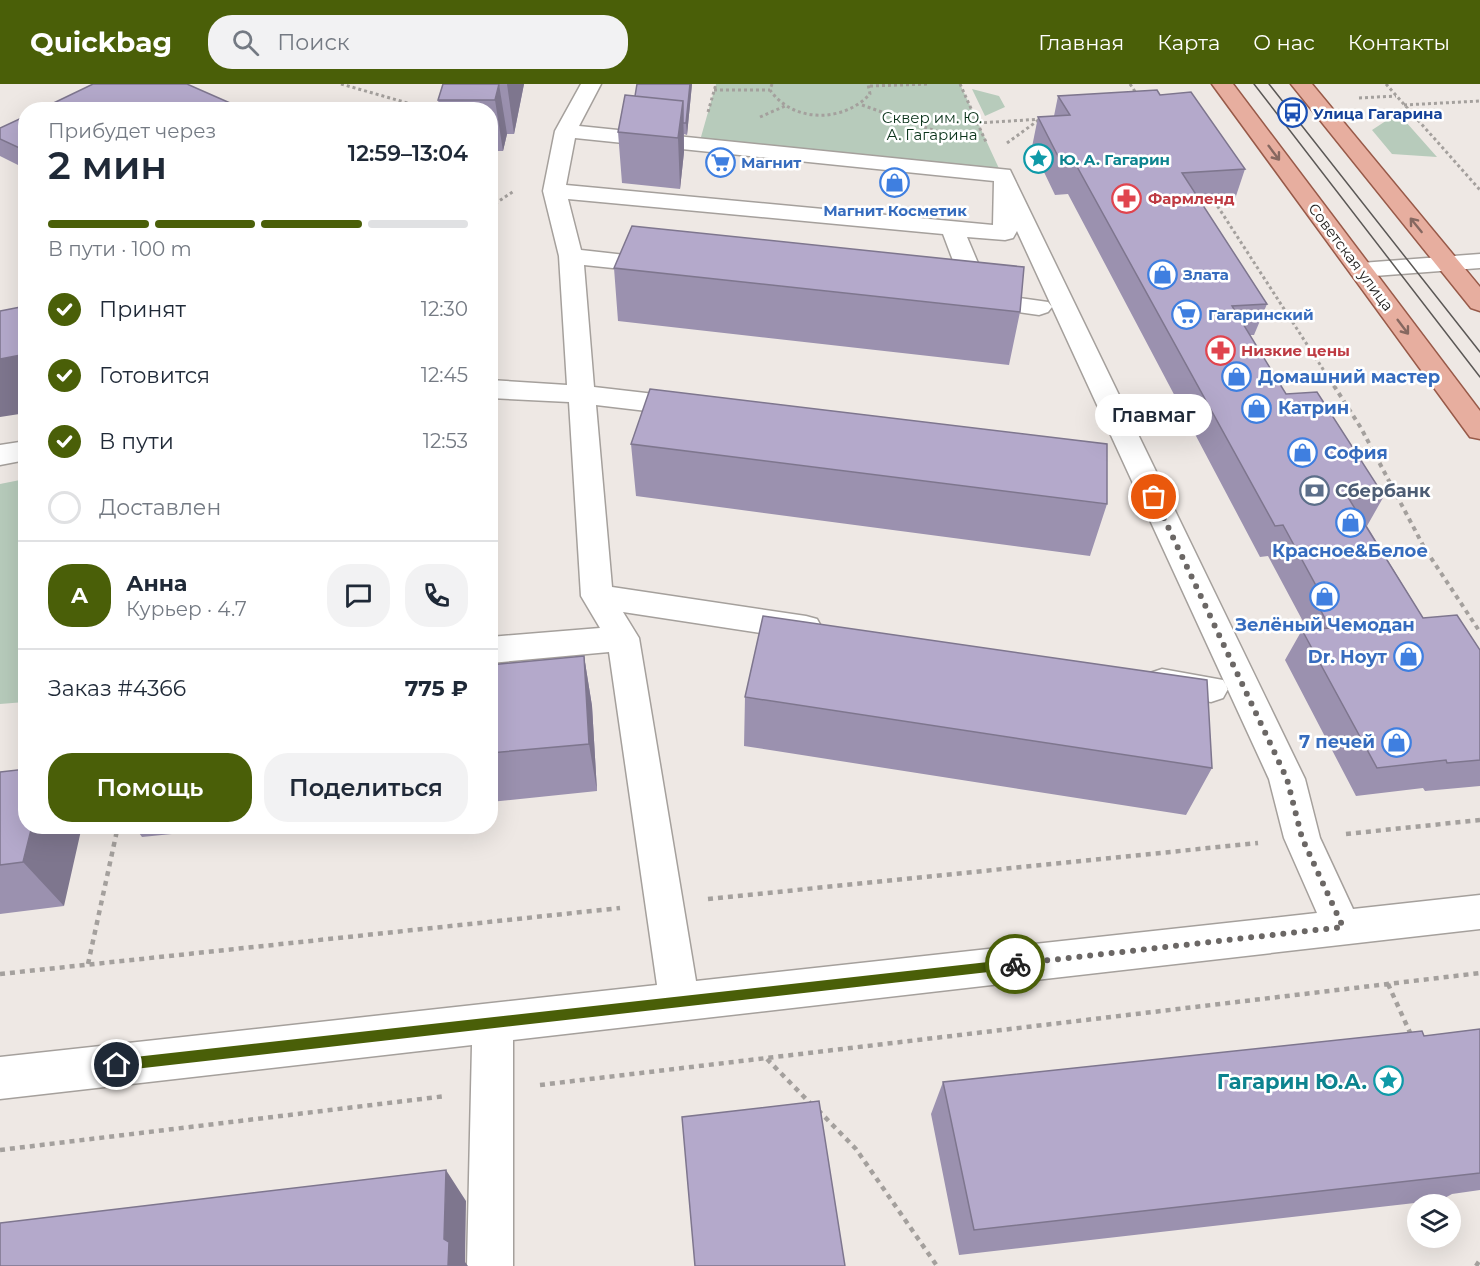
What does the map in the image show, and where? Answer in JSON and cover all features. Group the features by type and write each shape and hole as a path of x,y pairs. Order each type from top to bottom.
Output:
{"main road":[{"name":"Советская улица","path":"1222,84 1480,430"},
{"path":"1301,84 1480,303"}],"street":[{"path":"591,84 566,131 554,190 571,256 597,596 623,638 679,1002"},
{"path":"566,131 996,163"},
{"path":"554,190 1005,233 996,163"},
{"path":"996,163 1287,779 1302,838 1343,927"},
{"path":"952,228 970,299 1039,307"},
{"path":"571,256 688,269"},
{"path":"1361,270 1480,261"},
{"path":"498,389 580,394 709,410"},
{"path":"0,455 18,452"},
{"path":"597,596 833,632"},
{"path":"498,649 623,638"},
{"path":"1128,677 1211,690"},
{"path":"0,1078 1480,912"},
{"path":"490,1266 493,1023"}],"path":[{"path":"341,84 404,102"},
{"path":"770,90 772,84"},
{"path":"770,90 780,104 804,113 834,114 862,105 870,94 869,85 930,84"},
{"path":"960,84 996,163"},
{"path":"1130,84 1136,93"},
{"path":"1386,84 1480,190"},
{"path":"714,90 770,90"},
{"path":"1352,99 1397,96"},
{"path":"1404,105 1480,101"},
{"path":"862,105 948,136"},
{"path":"978,123 1051,118"},
{"path":"996,163 1010,141 1040,119"},
{"path":"498,202 514,191"},
{"path":"1209,192 1361,428 1425,549 1480,632"},
{"path":"0,974 664,903 1480,820"},
{"path":"88,964 116,834"},
{"path":"0,1150 1480,973"},
{"path":"1387,983 1417,1047"},
{"path":"766,1058 856,1149 937,1266"},
{"path":"1476,1266 1480,1260"}],"green space":[{"name":"Сквер им. Ю. А. Гагарина","path":"716,84 960,84 1002,175 699,144"},
{"path":"972,89 999,96 1005,107 985,116"},
{"path":"1398,113 1437,157 1392,154 1372,130"},
{"path":"18,480 18,703 0,704 0,484"}],"building":[{"path":"93,84 187,84 228,102 56,102"},
{"path":"443,84 499,84 495,100 438,100"},
{"path":"637,84 690,84 686,123 683,123 683,101 635,96"},
{"path":"1157,90 1160,95 1191,92 1245,169 1182,173 1267,304 1232,306 1286,394 1317,392 1384,496 1349,499 1423,618 1457,615 1480,650 1480,760 1447,763 1446,760 1377,768 1302,630 1330,628 1318,605 1326,604 1283,525 1275,526 1075,163 1062,164 1038,117 1070,115 1058,96"},
{"path":"625,95 683,101 678,138 618,132"},
{"path":"18,120 18,147 0,139 0,128"},
{"path":"632,226 1024,267 1020,312 614,268"},
{"path":"18,308 18,356 0,359 0,311"},
{"path":"650,389 1107,444 1107,504 631,444"},
{"path":"763,616 1207,680 1212,768 745,697"},
{"path":"584,656 589,744 498,752 498,664"},
{"path":"18,770 18,834 30,834 23,862 0,865 0,772"},
{"path":"1480,1029 1480,1173 974,1230 943,1082 1422,1031 1424,1036"},
{"path":"819,1101 845,1266 695,1266 682,1117"},
{"path":"446,1170 444,1239 449,1242 448,1266 0,1266 0,1223"}],"tram line":[{"path":"1254,84 1480,377"},
{"path":"1269,84 1480,352"}],"way so far":[{"path":"1015,964 1343,927 1302,838 1287,779 1154,497"}],"place":[{"name":"Улица Гагарина","path":"1292,113"},
{"name":"Ю. А. Гагарин","path":"1038,159"},
{"name":"Магнит","path":"720,162"},
{"name":"Магнит Косметик","path":"895,183"},
{"name":"Фармленд","path":"1127,198"},
{"name":"Злата","path":"1162,274"},
{"name":"Гагаринский","path":"1187,314"},
{"name":"Низкие цены","path":"1220,350"},
{"name":"Домашний мастер","path":"1237,377"},
{"name":"Катрин","path":"1257,408"},
{"name":"София","path":"1303,453"},
{"name":"Сбербанк","path":"1314,491"},
{"name":"Главмаг","path":"1154,497"},
{"name":"Красное&Белое","path":"1350,522"},
{"name":"Зелёный Чемодан","path":"1325,596"},
{"name":"Dr. Ноут","path":"1408,657"},
{"name":"7 печей","path":"1396,742"},
{"name":"Гагарин Ю.А.","path":"1388,1081"}],"route":[{"path":"117,1065 1015,964"}]}
